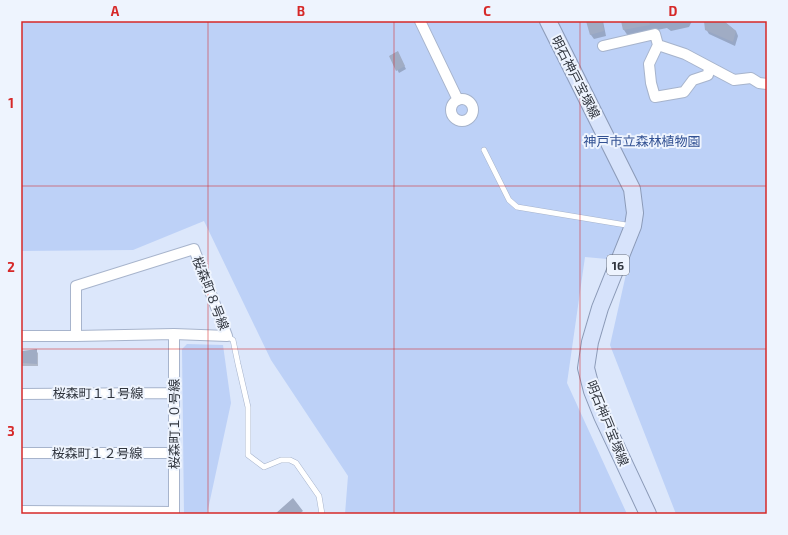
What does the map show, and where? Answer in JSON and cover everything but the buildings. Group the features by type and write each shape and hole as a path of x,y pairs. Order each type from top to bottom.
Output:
{"main road":[{"name":"明石神戸宝塚線","path":"548,21 632,188 635,213 633,226 600,308 590,342 586,368 592,391 602,416 648,514"}],"street":[{"path":"420,21 458,100"},
{"path":"603,46 655,34 658,45 649,64 651,83 655,97 684,92 694,80 708,75 709,67"},
{"path":"658,45 685,54 734,80 751,78 759,83 767,84"},
{"name":"桜森町８号線","path":"21,336 76,336 174,334 227,336 194,249 76,286 76,336"},
{"name":"桜森町１０号線","path":"174,334 174,513"},
{"name":"桜森町１１号線","path":"21,394 174,393"},
{"name":"桜森町１２号線","path":"21,452 174,453"},
{"path":"21,511 174,513"}],"lane":[{"path":"484,150 509,200 517,207 633,226"},
{"path":"227,336 233,340 248,407 248,455 264,467 281,460 290,460 296,463 319,496 322,514"}],"green space":[{"name":"神戸市立森林植物園","path":"21,21 767,21 767,514 676,514 610,345 629,261 585,257 567,383 627,514 345,514 348,476 271,360 204,221 133,250 21,251"},
{"path":"187,344 223,345 231,403 207,514 184,514 182,349"}]}
